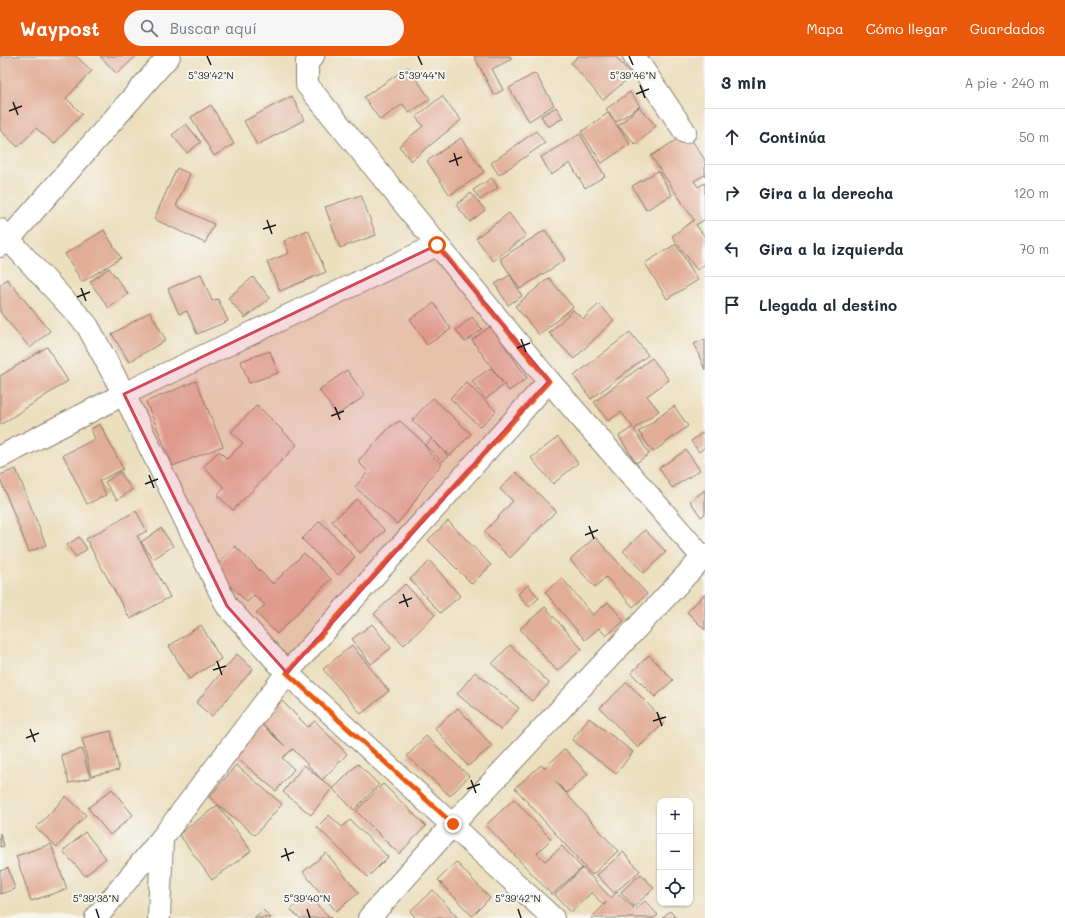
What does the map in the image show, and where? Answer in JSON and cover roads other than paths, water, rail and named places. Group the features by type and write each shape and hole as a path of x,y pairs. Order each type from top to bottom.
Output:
{"street":[{"path":"169,56 3,238 87,325 124,394 227,606 287,673 453,824 553,918"},
{"path":"312,56 307,62 307,85 549,381 704,558 453,824 369,918"},
{"path":"634,56 685,132"},
{"path":"0,457 124,394 437,245"},
{"path":"96,918 162,838 287,673 549,381"},
{"path":"159,918 162,838"}]}
